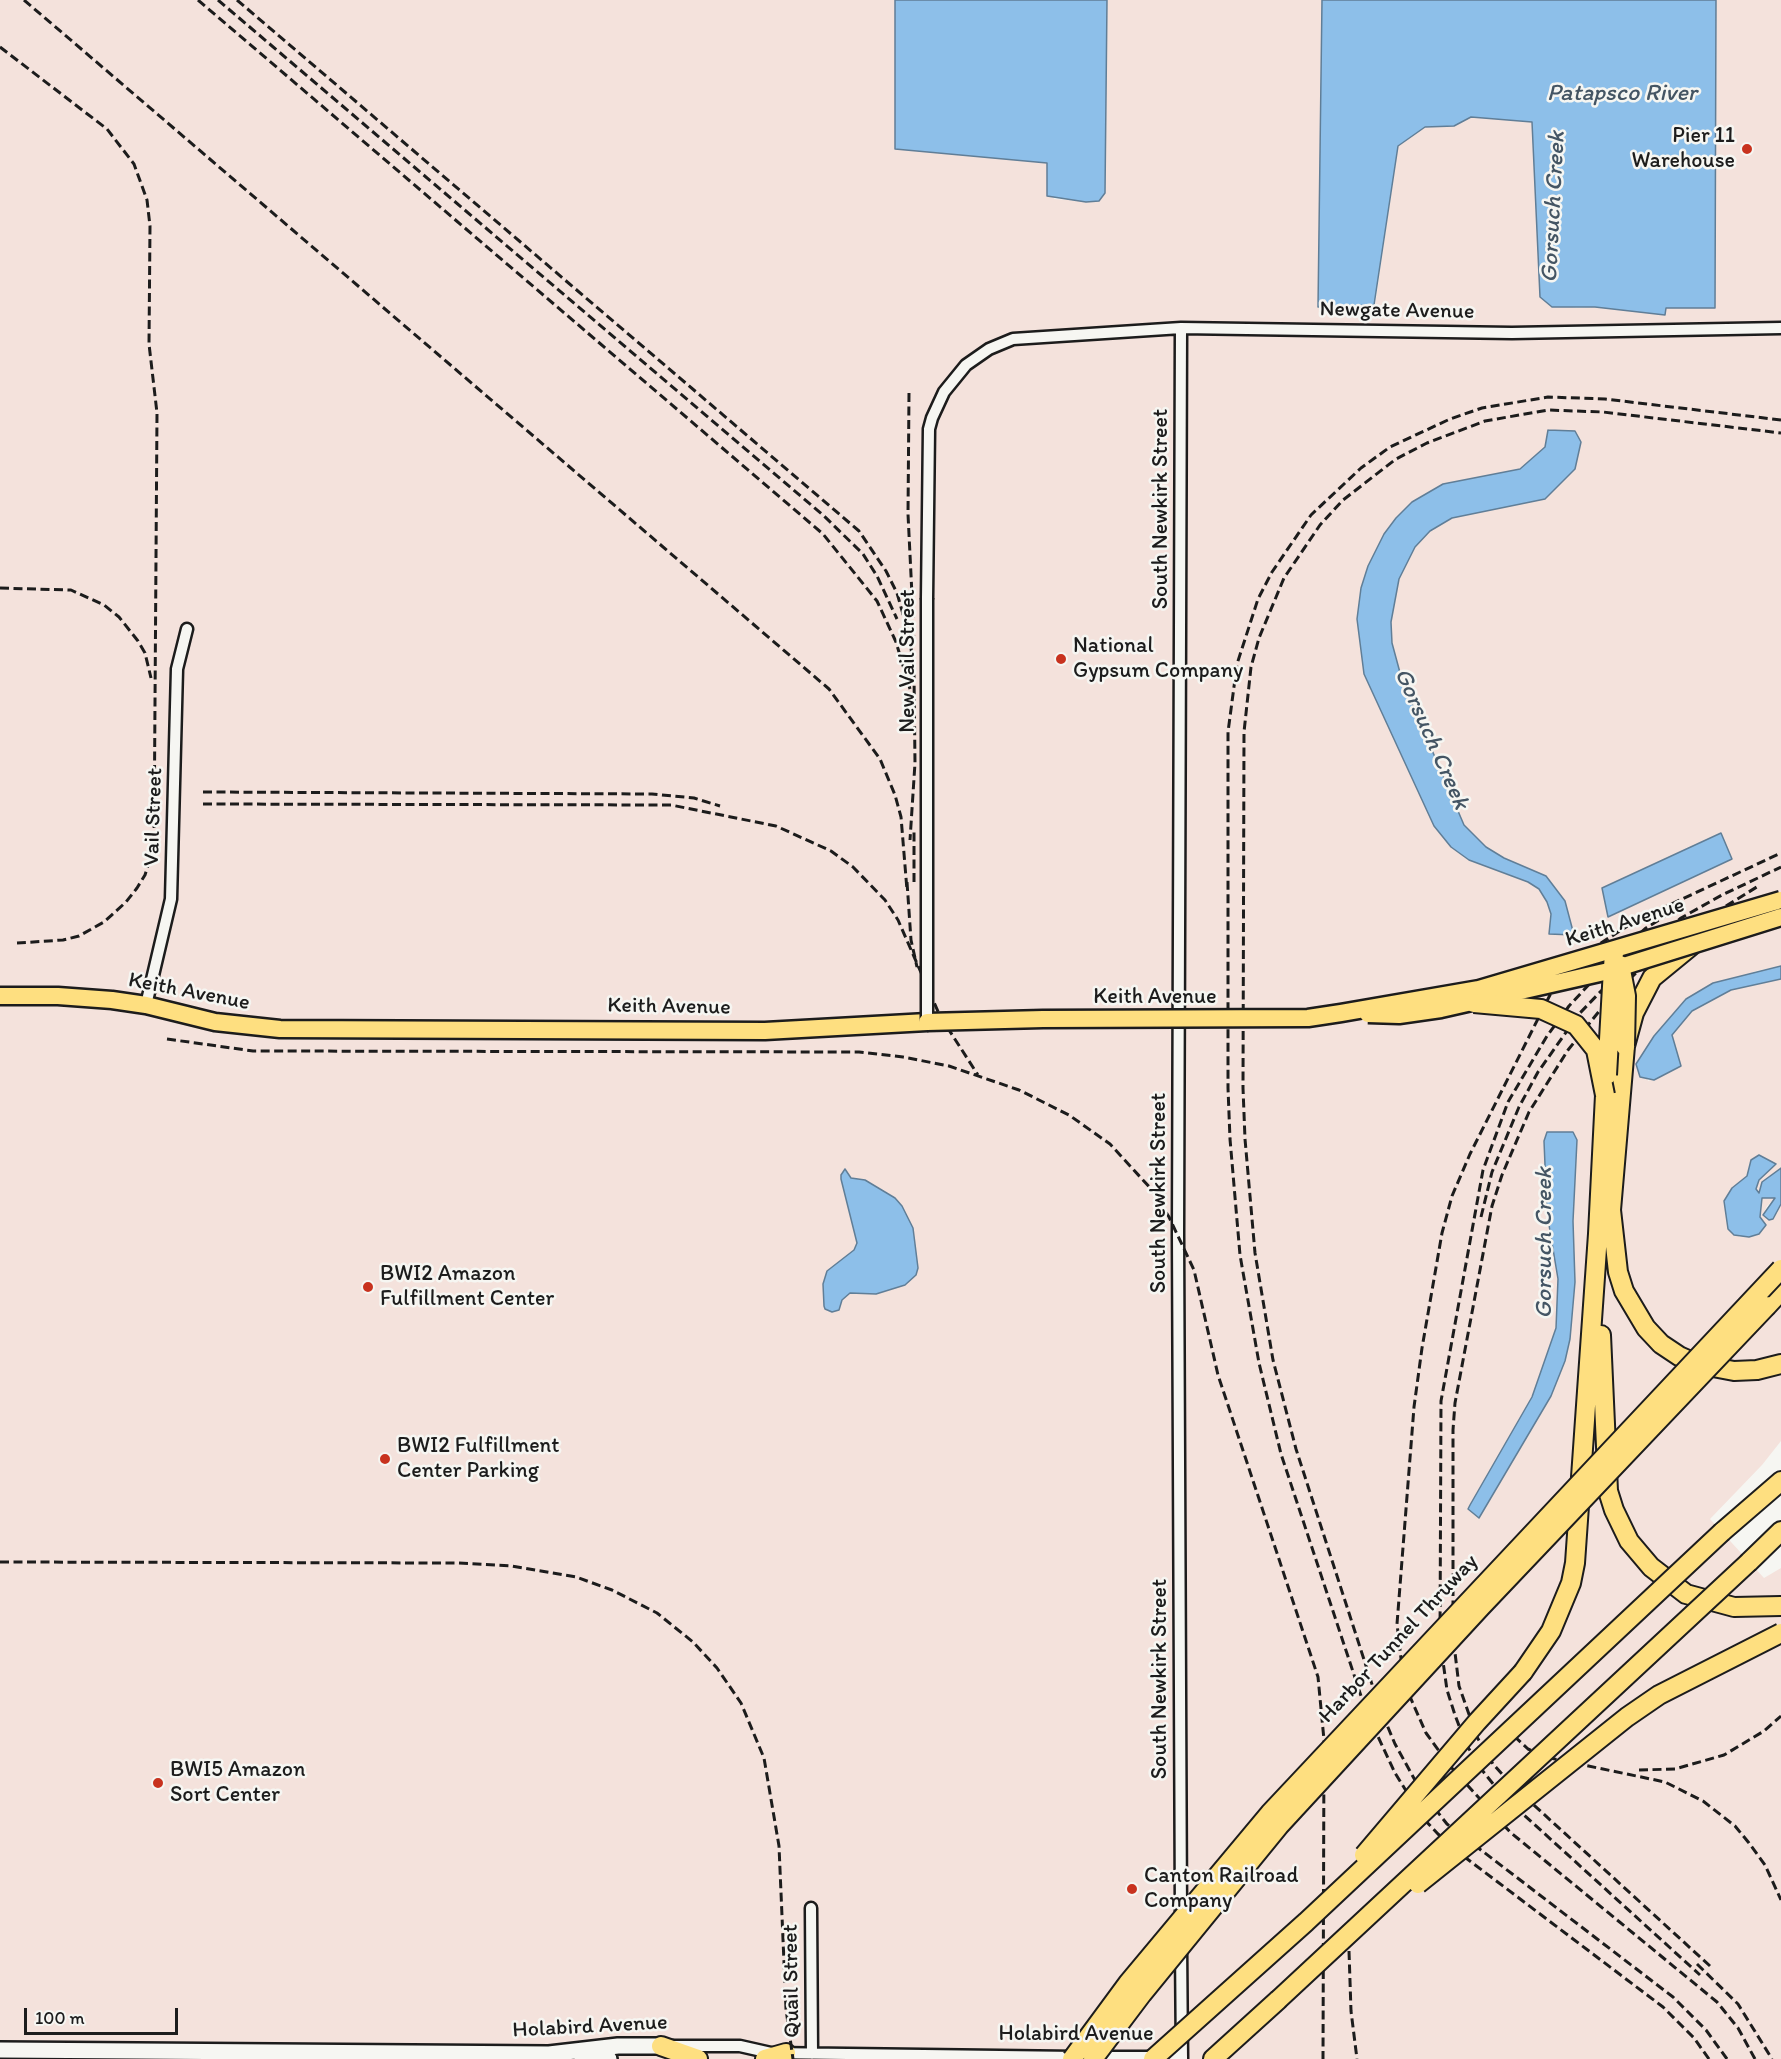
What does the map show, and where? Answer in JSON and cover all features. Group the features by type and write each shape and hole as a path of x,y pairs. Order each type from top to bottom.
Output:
{"highway":[{"path":"1625,1046 1634,1013 1652,978 1660,968 1691,946"},
{"path":"1616,962 1626,996 1625,1046 1611,1210 1614,1250 1624,1291 1646,1328 1661,1344 1697,1364 1734,1371 1781,1371"},
{"path":"1306,1922 1477,1722 1523,1672 1551,1631 1571,1583 1578,1538 1605,1095 1616,962"},
{"path":"1474,1003 1542,1009 1576,1025 1596,1050 1605,1095"},
{"path":"1598,1234 1608,1491 1621,1526 1629,1541 1651,1567 1686,1594 1734,1607 1781,1606"},
{"name":"Harbor Tunnel Thruway","path":"1072,2059 1128,1983 1270,1813 1781,1269"},
{"name":"Harbor Tunnel Thruway","path":"1093,2059 1142,1994 1279,1826 1481,1606 1774,1304 1781,1292"},
{"path":"1757,1370 1781,1364"},
{"path":"1153,2059 1306,1922 1722,1532 1781,1481"},
{"path":"1212,2059 1781,1531"},
{"path":"1749,1562 1781,1538"},
{"path":"1278,2000 1627,1717 1679,1684 1781,1634"},
{"path":"667,2053 698,2059"},
{"path":"765,2059 786,2053"}],"main road":[{"name":"Keith Avenue","path":"1341,1013 1399,1016 1474,1003 1616,962 1781,900"},
{"name":"Keith Avenue","path":"0,996 58,996 146,1005 215,1022 280,1029 796,1030 1043,1019 1308,1018 1479,989 1691,946 1781,917"},
{"name":"Holabird Avenue","path":"0,2050 549,2054 618,2046 667,2053"},
{"path":"549,2054 609,2059"}],"street":[{"name":"Newgate Avenue","path":"1013,339 1181,328 1512,333 1781,328"},
{"name":"South Newkirk Street","path":"1181,328 1178,1017 1182,2058"},
{"name":"New Vail Street","path":"927,1023 925,919 929,429 944,392 966,365 989,349 1013,339"},
{"name":"Vail Street","path":"146,1005 171,898 177,669 187,629"},
{"name":"Keith Avenue","path":"977,1018 1178,1017"},
{"name":"Quail Street","path":"811,1908 812,2054"},
{"name":"Holabird Avenue","path":"667,2053 740,2046 786,2053 934,2058 1182,2058"}],"shaded area":[{"path":"0,0 895,0 895,149 1047,163 1054,199 1095,202 1105,193 1107,0 1322,0 1318,307 1375,305 1398,146 1425,127 1454,126 1471,117 1532,122 1540,297 1576,308 1595,307 1665,314 1665,308 1715,307 1716,0 1781,0 1781,966 1756,971 1686,999 1641,1056 1648,1081 1681,1066 1672,1035 1692,1011 1731,990 1781,979 1781,1168 1759,1194 1756,1188 1759,1180 1775,1164 1759,1155 1749,1164 1747,1176 1732,1188 1728,1229 1740,1237 1760,1217 1762,1198 1776,1198 1767,1206 1763,1215 1777,1213 1781,1204 1781,1441 1762,1465 1710,1519 1764,1578 1781,1568 1781,2059 0,2059"}],"water":[{"path":"895,0 1107,0 1105,193 1099,201 1086,202 1047,196 1047,163 895,149"},
{"name":"Patapsco River","path":"1322,0 1716,0 1715,308 1666,308 1665,315 1595,307 1552,307 1540,297 1532,122 1471,117 1454,126 1425,127 1398,146 1374,305 1318,307"},
{"name":"Gorsuch Creek","path":"1548,430 1575,431 1581,442 1575,469 1545,499 1452,518 1430,531 1415,547 1399,579 1391,622 1392,643 1402,680 1464,825 1486,847 1504,858 1546,876 1565,901 1574,935 1549,934 1551,914 1539,889 1528,882 1469,860 1451,847 1434,826 1364,674 1357,619 1361,588 1368,566 1384,534 1412,502 1443,484 1520,469 1545,447"},
{"path":"1721,833 1732,859 1608,917 1602,888"},
{"path":"1781,966 1781,979 1731,990 1692,1011 1672,1035 1681,1066 1654,1080 1640,1077 1636,1064 1654,1036 1686,999 1713,983"},
{"name":"Gorsuch Creek","path":"1547,1132 1573,1132 1577,1140 1573,1221 1575,1282 1570,1339 1565,1361 1551,1396 1479,1518 1468,1509 1532,1397 1556,1328 1558,1279 1547,1213 1544,1141"},
{"path":"1759,1155 1776,1164 1759,1180 1756,1189 1759,1193 1762,1182 1781,1168 1781,1204 1773,1219 1769,1220 1763,1215 1775,1198 1762,1198 1760,1217 1766,1225 1759,1234 1749,1237 1734,1235 1728,1229 1724,1201 1732,1188 1747,1176 1751,1160"},
{"path":"845,1169 851,1178 865,1180 895,1198 902,1206 913,1228 918,1268 916,1275 905,1285 876,1294 850,1293 842,1300 839,1310 832,1312 824,1306 823,1284 827,1271 854,1250 857,1243 841,1179"}],"railway":[{"path":"24,0 829,689 880,759 895,795 901,817 907,890"},
{"path":"198,0 823,534 877,601 896,642 910,689"},
{"path":"218,0 823,515 863,554 877,576 897,619"},
{"path":"237,0 859,531 886,571 897,593 910,639 914,675 915,763 910,840"},
{"path":"0,47 107,129 134,164 147,200 150,226 149,344 157,413 154,847 145,875 137,888 126,902 104,922 79,936 63,940 17,943"},
{"path":"909,393 908,514 914,636"},
{"path":"1709,2059 1694,2038 1663,2007 1462,1855 1438,1834 1423,1818 1395,1773 1366,1711 1281,1454 1259,1363 1240,1255 1228,1088 1228,732 1237,664 1258,599 1272,572 1311,515 1361,468 1390,447 1450,419 1482,408 1548,397 1605,399 1781,420"},
{"path":"1727,2059 1706,2030 1673,1997 1447,1824 1421,1791 1395,1744 1379,1706 1296,1449 1273,1360 1255,1253 1243,1088 1244,732 1251,667 1259,638 1284,578 1320,525 1343,500 1396,459 1427,443 1485,421 1548,410 1603,412 1781,433"},
{"path":"0,588 71,590 104,605 119,617 138,641 145,653 151,678"},
{"path":"203,792 652,794 694,798 720,806"},
{"path":"203,804 671,805 776,826 831,851 853,867 885,900 898,920 940,1016 978,1075"},
{"path":"914,831 914,882"},
{"path":"1755,2059 1738,2028 1717,2002 1510,1832 1450,1766 1426,1733 1407,1690 1397,1624 1414,1407 1422,1348 1442,1233 1452,1196 1470,1154 1553,989 1590,950 1637,920 1781,853"},
{"path":"1481,1217 1492,1172 1519,1107 1538,1072 1579,1014 1632,959 1681,918 1722,895 1781,867"},
{"path":"907,882 911,940 917,967"},
{"path":"1710,1966 1513,1786 1493,1764 1477,1737 1459,1686 1453,1636 1453,1430 1455,1403 1492,1206 1502,1175 1529,1112 1568,1050 1609,999 1641,968 1702,921 1760,885"},
{"path":"1670,913 1646,928 1622,949 1569,1006 1547,1036 1508,1102 1483,1170 1441,1401 1440,1640 1447,1690 1455,1715 1466,1744 1482,1770 1502,1795 1700,1975"},
{"path":"167,1039 253,1051 859,1052 903,1057 949,1066 1019,1090 1069,1115 1110,1144 1153,1191 1169,1217 1194,1270 1218,1375 1318,1677 1324,1740 1323,2059"},
{"path":"0,1562 457,1563 512,1566 576,1577 612,1590 657,1613 693,1642 717,1668 741,1703 764,1758 779,1846 786,2009 793,2059"},
{"path":"1639,1770 1675,1769 1724,1755 1764,1731 1781,1716"},
{"path":"1514,1736 1528,1749 1550,1758 1665,1782 1703,1801 1735,1826 1749,1843 1765,1865 1781,1900"},
{"path":"1349,1951 1351,2011 1357,2059"},
{"path":"1697,1964 1738,2004 1772,2059"}],"place":[{"name":"Pier 11 Warehouse","path":"1747,149"},
{"name":"National Gypsum Company","path":"1061,659"},
{"name":"BWI2 Amazon Fulfillment Center","path":"368,1287"},
{"name":"BWI2 Fulfillment Center Parking","path":"385,1459"},
{"name":"BWI5 Amazon Sort Center","path":"158,1783"},
{"name":"Canton Railroad Company","path":"1132,1889"}]}
